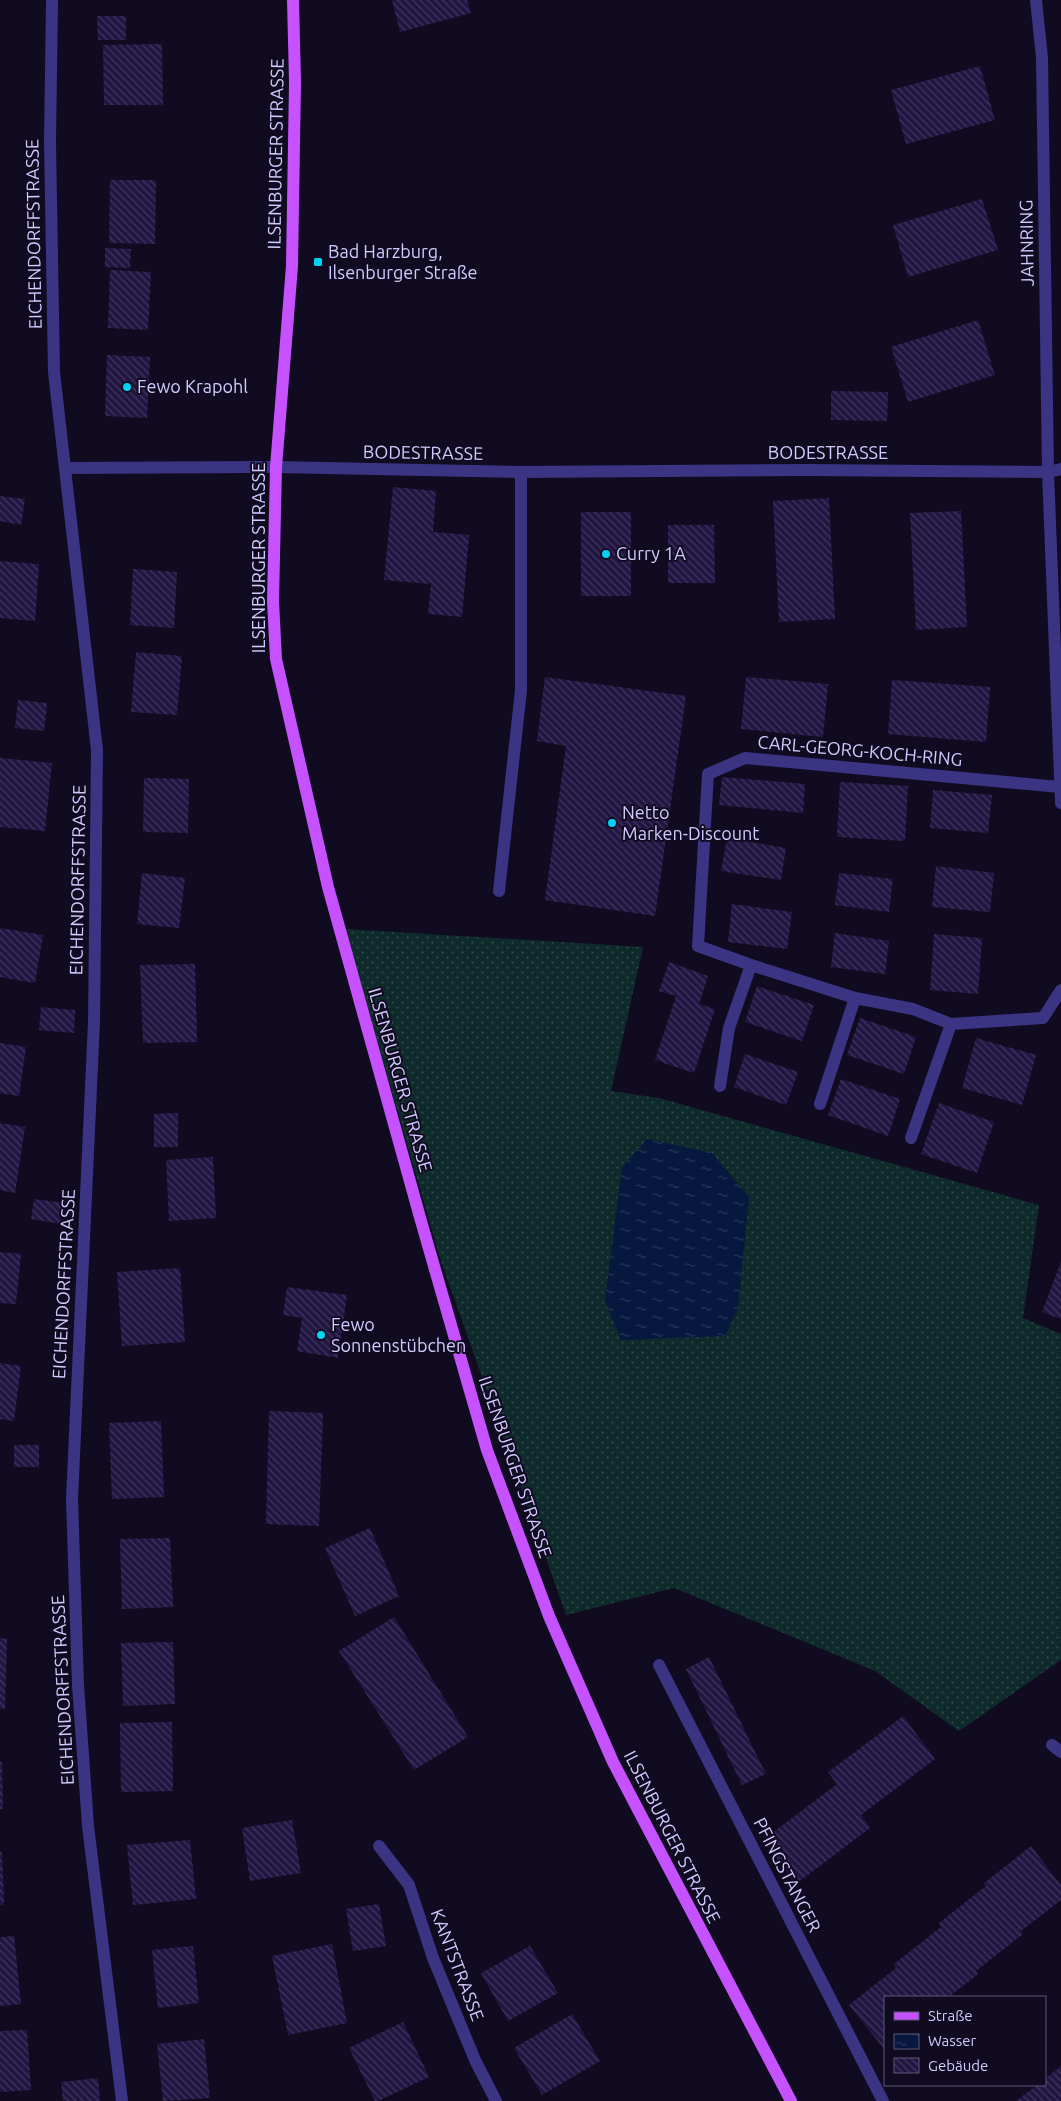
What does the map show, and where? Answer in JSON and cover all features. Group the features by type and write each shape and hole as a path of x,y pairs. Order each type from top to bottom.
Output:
{"main road":[{"name":"ILSENBURGER STRASSE","path":"293,0 295,82 292,266 276,467 273,601 278,668 328,887 487,1450 549,1616 613,1762 790,2101"}],"street":[{"name":"EICHENDORFFSTRASSE","path":"52,0 50,142 54,372 97,750 94,1022 72,1499 78,1685 88,1826 122,2101"},
{"name":"JAHNRING","path":"1036,0 1042,58 1048,472"},
{"path":"65,468 276,467"},
{"name":"BODESTRASSE","path":"276,467 521,472 798,470 1048,472"},
{"path":"1061,469 1048,472 1061,803"},
{"path":"499,891 521,690 521,472"},
{"name":"CARL-GEORG-KOCH-RING","path":"1060,787 745,758 708,774 698,946 855,998 913,1009 951,1024 1043,1018 1061,990"},
{"path":"720,1086 729,1028 751,965"},
{"path":"820,1104 855,998"},
{"path":"911,1138 951,1024"},
{"name":"PFINGSTANGER","path":"659,1665 882,2101"},
{"name":"KANTSTRASSE","path":"379,1846 409,1885 432,1958 475,2060 496,2101"}],"green space":[{"path":"345,929 643,947 611,1091 659,1098 1039,1205 1023,1318 1061,1334 1061,1660 959,1731 875,1671 674,1588 566,1615 441,1261"}],"water":[{"path":"647,1139 712,1153 749,1197 738,1308 725,1336 621,1340 605,1301 622,1168"}],"building":[{"path":"392,0 467,0 471,13 400,32"},
{"path":"97,16 126,16 126,40 98,40"},
{"path":"162,44 163,105 104,105 103,45"},
{"path":"980,66 995,120 906,144 891,90"},
{"path":"110,180 156,180 155,244 109,243"},
{"path":"982,199 998,250 908,277 893,225"},
{"path":"105,248 131,249 130,268 105,267"},
{"path":"110,270 151,272 148,330 108,328"},
{"path":"978,320 995,375 908,402 891,347"},
{"name":"Fewo Krapohl","path":"107,355 150,357 147,418 105,416"},
{"path":"831,391 888,392 887,421 831,420"},
{"path":"393,487 436,491 433,532 469,535 462,617 428,614 431,584 384,580"},
{"path":"0,496 25,499 21,525 0,521"},
{"path":"829,498 835,619 779,622 773,501"},
{"path":"961,511 967,627 916,630 910,513"},
{"name":"Curry 1A","path":"581,512 631,512 631,596 581,596"},
{"path":"668,525 714,525 715,583 668,583"},
{"path":"0,561 39,564 35,621 0,618"},
{"path":"133,569 177,572 174,628 130,625"},
{"path":"136,652 182,656 177,715 131,712"},
{"name":"Netto Marken-Discount","path":"545,677 686,696 655,916 545,900 566,746 537,741"},
{"path":"746,677 828,684 823,737 741,729"},
{"path":"892,680 990,687 986,742 888,734"},
{"path":"18,700 47,703 44,731 15,728"},
{"path":"0,758 52,763 45,831 0,827"},
{"path":"722,777 805,784 803,813 719,805"},
{"path":"144,778 189,779 188,833 143,832"},
{"path":"840,782 908,786 905,841 837,837"},
{"path":"933,790 992,795 988,833 930,828"},
{"path":"727,838 786,848 781,880 721,871"},
{"path":"936,866 994,873 990,912 932,907"},
{"path":"142,873 185,878 179,928 137,924"},
{"path":"839,873 893,879 889,912 835,905"},
{"path":"732,904 792,912 787,949 728,942"},
{"path":"0,928 43,935 35,983 0,977"},
{"path":"835,933 889,941 885,974 831,967"},
{"path":"934,934 982,938 978,994 930,990"},
{"path":"669,962 708,976 699,1004 715,1009 694,1073 655,1060 676,996 659,991"},
{"path":"195,964 197,1042 143,1043 140,965"},
{"path":"757,986 814,1005 802,1041 745,1022"},
{"path":"41,1007 75,1010 74,1033 39,1030"},
{"path":"860,1018 916,1037 904,1074 847,1055"},
{"path":"976,1038 1036,1055 1022,1105 962,1088"},
{"path":"0,1043 26,1047 19,1096 0,1093"},
{"path":"745,1054 798,1072 786,1105 734,1087"},
{"path":"841,1079 900,1099 888,1136 828,1115"},
{"path":"939,1103 994,1122 977,1173 921,1154"},
{"path":"178,1113 178,1147 154,1147 154,1114"},
{"path":"0,1123 25,1127 15,1193 0,1190"},
{"path":"213,1157 216,1218 169,1221 166,1160"},
{"path":"34,1199 64,1203 60,1224 31,1219"},
{"path":"0,1252 21,1254 16,1304 0,1303"},
{"path":"1061,1262 1061,1319 1042,1312"},
{"path":"180,1268 185,1342 122,1346 117,1272"},
{"name":"Fewo Sonnenstübchen","path":"287,1287 347,1295 338,1358 297,1351 302,1318 283,1315"},
{"path":"0,1363 21,1366 14,1421 0,1419"},
{"path":"269,1411 323,1413 319,1526 266,1524"},
{"path":"161,1421 164,1497 112,1499 109,1423"},
{"path":"14,1445 39,1445 39,1467 14,1467"},
{"path":"370,1528 399,1596 355,1616 325,1548"},
{"path":"170,1538 173,1607 122,1609 120,1539"},
{"path":"394,1617 468,1737 414,1770 339,1651"},
{"path":"0,1638 7,1639 5,1709 0,1709"},
{"path":"173,1642 175,1704 123,1706 121,1643"},
{"path":"709,1657 766,1774 742,1785 686,1669"},
{"path":"903,1716 935,1759 861,1815 870,1828 796,1884 763,1840 837,1784 828,1772"},
{"path":"172,1722 173,1791 121,1792 120,1723"},
{"path":"0,1762 2,1762 3,1809 0,1809"},
{"path":"292,1820 301,1873 250,1881 242,1828"},
{"path":"190,1840 196,1899 133,1905 127,1845"},
{"path":"1031,1846 1061,1885 1061,1900 1021,1931 1023,1934 976,1971 978,1974 950,1996 884,1996 884,2049 849,2005 896,1968 894,1964 941,1927 939,1923 986,1886 984,1883"},
{"path":"0,1852 2,1852 4,1904 0,1905"},
{"path":"379,1904 386,1946 353,1951 346,1909"},
{"path":"14,1936 21,2004 0,2006 0,1937"},
{"path":"332,1944 347,2023 288,2035 272,1956"},
{"path":"193,1946 199,2003 158,2008 152,1950"},
{"path":"530,1946 558,1993 508,2021 481,1973"},
{"path":"572,2014 600,2061 542,2095 514,2048"},
{"path":"403,2022 429,2077 375,2101 349,2048"},
{"path":"27,2030 31,2090 0,2092 0,2031"},
{"path":"204,2039 210,2098 163,2101 157,2044"},
{"path":"1061,2066 1061,2101 1016,2101 1036,2086 1046,2086 1046,2078"},
{"path":"98,2078 100,2101 63,2101 61,2082"}],"place":[{"name":"Bad Harzburg, Ilsenburger Straße","path":"318,262"},
{"name":"Fewo Krapohl","path":"127,387"},
{"name":"Curry 1A","path":"606,554"},
{"name":"Netto Marken-Discount","path":"612,823"},
{"name":"Fewo Sonnenstübchen","path":"321,1335"}]}
